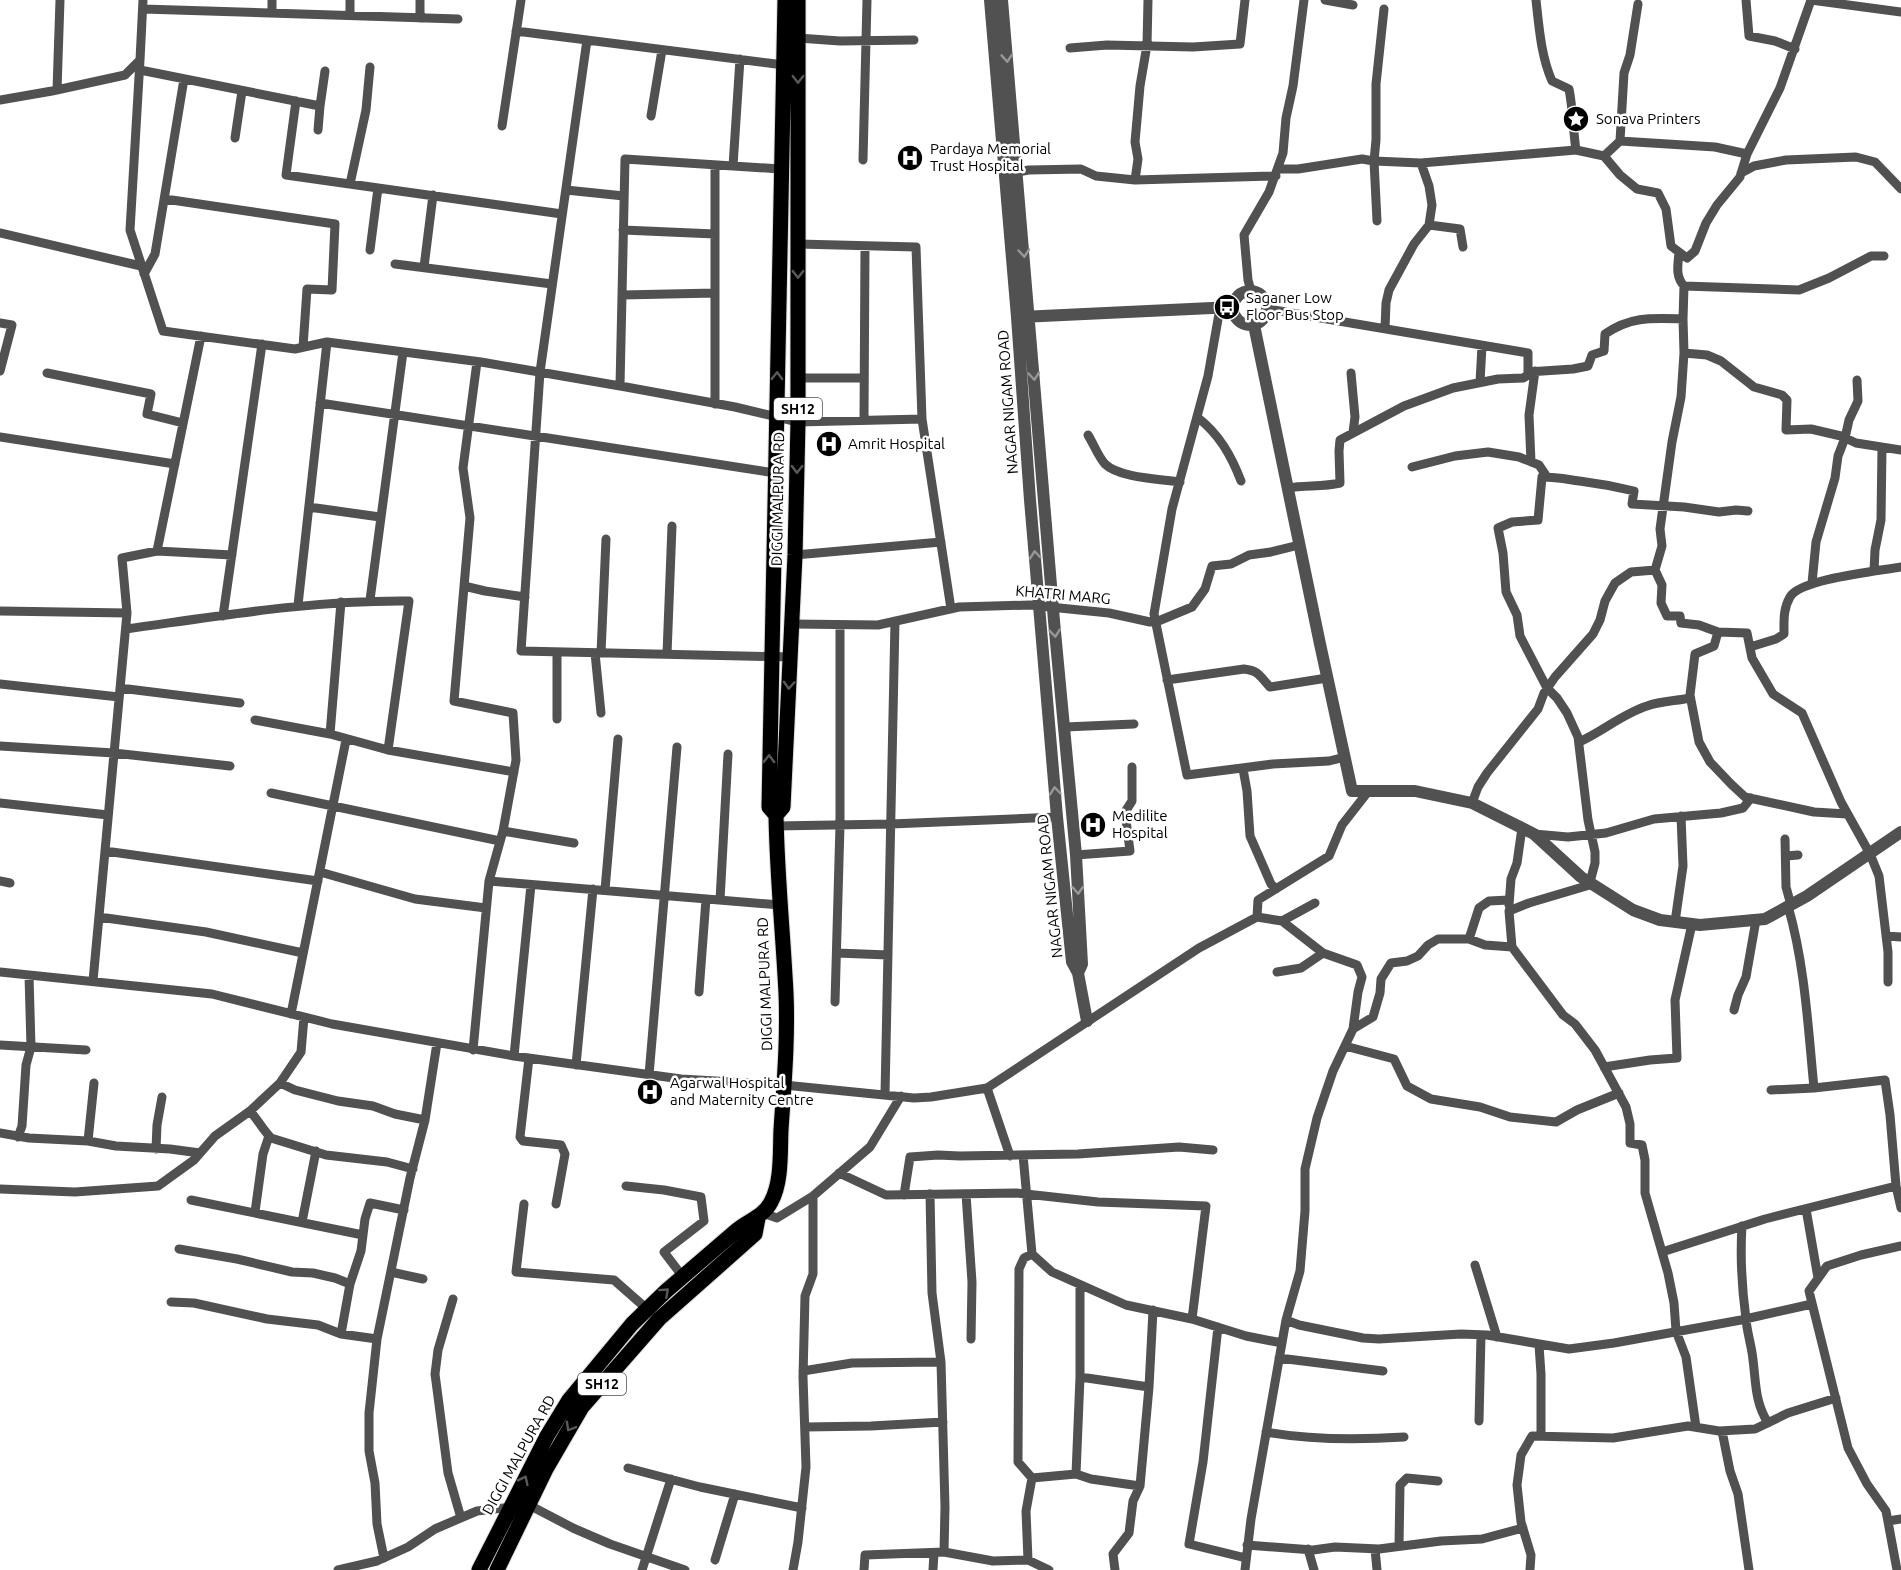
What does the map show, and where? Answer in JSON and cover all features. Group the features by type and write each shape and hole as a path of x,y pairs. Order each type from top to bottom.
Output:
{"main road":[{"name":"DIGGI MALPURA RD","path":"497,1570 546,1469 582,1407 659,1319 759,1222 772,1201 778,1183 784,1085 786,995 776,821 769,807 785,0"},
{"name":"DIGGI MALPURA RD","path":"776,821 783,807 795,555 798,422 798,0"},
{"name":"DIGGI MALPURA RD","path":"479,1570 547,1436 569,1400 601,1359 647,1309 746,1222 759,1222"}],"street":[{"path":"57,90 60,0"},
{"path":"272,0 272,13"},
{"path":"350,0 350,15"},
{"path":"420,0 420,18"},
{"path":"502,126 521,0"},
{"path":"863,160 867,0"},
{"name":"NAGAR NIGAM ROAD","path":"990,0 1065,727 1076,855 1082,964 1078,973"},
{"name":"NAGAR NIGAM ROAD","path":"1002,0 1017,172 1040,607 1057,817 1072,962 1078,973"},
{"path":"1135,180 1138,159 1135,142 1140,86 1147,45 1148,0"},
{"path":"1070,48 1107,45 1193,47 1240,44 1245,0"},
{"path":"1251,291 1244,235 1269,192 1283,153 1304,0"},
{"path":"1326,0 1353,5"},
{"path":"1536,0 1540,39 1548,71 1552,81 1569,89 1576,150"},
{"path":"1746,0 1749,36 1775,41 1795,49"},
{"path":"1017,172 1081,169 1096,176 1135,180 1277,172 1362,159 1421,163 1576,150 1604,156 1620,175 1637,189 1659,193 1666,209 1671,246 1687,258 1695,251 1717,205 1740,177 1748,154 1780,88 1811,0 1901,12"},
{"path":"458,19 272,13 143,4 130,230 163,331 295,349 327,342 477,362 620,386 798,422 922,419"},
{"path":"1604,156 1620,141 1624,73 1630,55 1638,4"},
{"path":"1377,220 1374,161 1377,120 1376,84 1384,9"},
{"path":"516,31 784,65"},
{"path":"798,39 914,40"},
{"path":"587,40 540,372 522,651 791,657"},
{"path":"651,116 662,50"},
{"path":"733,166 740,60"},
{"path":"0,100 125,75 140,65"},
{"path":"140,65 184,79 320,106"},
{"path":"350,184 366,110 370,67"},
{"path":"318,130 325,72"},
{"path":"143,270 155,254 184,79"},
{"path":"235,138 242,91"},
{"path":"296,101 286,175 562,213"},
{"path":"1620,141 1715,147 1748,154"},
{"path":"1741,173 1754,166 1786,160 1856,157 1875,162 1901,189"},
{"path":"620,386 625,159 781,168"},
{"path":"1385,329 1389,290 1414,244 1429,225 1432,205 1429,186 1421,163"},
{"path":"715,165 715,404"},
{"path":"370,250 378,188"},
{"path":"566,190 624,196"},
{"path":"424,267 433,195"},
{"path":"165,199 335,224 332,290 308,289 303,347"},
{"path":"1429,225 1460,229 1463,247"},
{"path":"623,230 715,234"},
{"path":"0,233 143,270"},
{"path":"798,244 916,247 922,419 951,609"},
{"path":"864,420 865,246"},
{"path":"1679,252 1678,280 1684,286 1799,290 1829,278 1871,256 1884,256"},
{"path":"395,264 552,284"},
{"path":"1684,286 1684,353 1681,397 1672,442 1660,529 1662,546 1655,570 1662,585 1661,603 1667,616 1680,616 1682,623 1699,625 1718,632 1747,633 1752,658 1773,694 1802,713 1847,814 1870,854 1879,876 1886,936 1888,982"},
{"path":"1251,291 1258,292 1263,297 1268,309 1262,321 1254,325 1243,324 1237,320 1233,307 1239,295 1251,291"},
{"path":"622,295 715,293"},
{"path":"1023,317 1233,307"},
{"path":"1220,308 1208,376 1170,519 1154,614 1187,775 1273,764 1329,761 1345,757"},
{"path":"1268,309 1528,353 1528,372 1588,366 1592,355 1604,351 1605,334 1619,325 1636,319 1683,319"},
{"path":"0,323 12,325 0,371"},
{"path":"1254,325 1352,792 1415,791 1472,803 1534,834 1581,877 1633,910 1660,920 1700,926 1765,919 1870,854 1901,832"},
{"path":"157,551 201,336"},
{"path":"298,605 327,342"},
{"path":"223,616 262,344"},
{"path":"1480,382 1482,346"},
{"path":"370,600 403,352"},
{"path":"1684,353 1707,355 1721,361 1754,387 1782,395 1787,400 1786,430 1811,429 1856,443 1901,450"},
{"path":"473,1050 489,881 503,831 516,760 513,712 454,701 470,518 463,468 477,362"},
{"path":"1288,488 1340,483 1340,440 1404,406 1453,388 1498,379 1523,378 1535,371"},
{"path":"1531,462 1529,415 1535,371"},
{"path":"47,373 151,394 147,414 183,423"},
{"path":"1351,373 1355,417 1353,432"},
{"path":"798,378 864,378"},
{"path":"1812,583 1816,542 1835,478 1838,456 1849,420 1858,401 1857,380"},
{"path":"320,403 775,473"},
{"path":"1197,417 1228,451 1241,480"},
{"path":"1088,435 1103,462 1111,469 1180,482"},
{"path":"0,437 175,464"},
{"path":"1874,571 1875,550 1881,520 1882,448"},
{"path":"1412,467 1436,460 1488,452 1519,457 1539,465 1546,477"},
{"path":"1591,883 1595,852 1590,835 1578,737 1567,713 1547,688 1520,636 1516,615 1506,592 1503,553 1498,528 1512,522 1538,520 1542,477 1560,477 1607,484 1634,491 1632,504 1719,512 1748,511"},
{"path":"309,507 380,517"},
{"path":"667,654 672,526"},
{"path":"601,713 598,653 606,539"},
{"path":"795,555 941,542"},
{"path":"1156,622 1192,607 1205,589 1212,566 1231,564 1249,555 1299,545"},
{"path":"93,981 126,629 127,613 122,558 157,551 232,555"},
{"path":"1750,646 1776,639 1784,634 1784,613 1791,595 1812,583 1901,567"},
{"path":"1472,803 1478,787 1491,768 1538,709 1547,688 1593,634 1605,601 1615,583 1631,572 1655,570"},
{"path":"464,586 525,597"},
{"path":"126,629 298,605 370,600 409,601 388,750"},
{"path":"330,734 341,602"},
{"name":"KHATRI MARG","path":"792,624 878,625 951,609 1019,605 1109,613 1156,622"},
{"path":"0,610 127,613"},
{"path":"885,1094 895,621"},
{"path":"835,1002 840,825 840,626"},
{"path":"1718,632 1714,646 1695,654 1690,698 1699,742 1710,762 1738,790 1750,798 1814,812 1847,814"},
{"path":"556,719 557,652"},
{"path":"1167,680 1244,669 1254,670 1260,674 1270,687 1327,678"},
{"path":"0,684 240,703"},
{"path":"1579,742 1595,735 1614,721 1647,706 1690,698"},
{"path":"255,720 330,734 388,750 514,772"},
{"path":"1065,727 1134,724"},
{"path":"291,1014 346,740"},
{"path":"605,890 618,740"},
{"path":"0,746 114,753 230,766"},
{"path":"649,1075 677,747"},
{"path":"720,900 728,754"},
{"path":"1076,855 1130,851 1125,812 1132,801 1132,767"},
{"path":"1243,769 1251,836 1271,884 1276,889"},
{"path":"271,793 500,841"},
{"path":"1257,917 1258,900 1329,856 1342,825 1367,793"},
{"path":"1534,834 1568,837 1606,833 1654,819 1721,813 1743,808 1750,798"},
{"path":"0,803 108,815"},
{"path":"1675,922 1683,866 1681,816"},
{"path":"776,821 840,825 1057,817"},
{"path":"1522,828 1509,900 1512,947 1563,1015 1575,1023 1604,1067 1626,1107 1630,1124 1630,1143 1642,1145 1645,1160 1645,1193 1674,1303 1676,1331 1686,1357 1696,1427"},
{"path":"503,831 574,843"},
{"path":"1785,839 1786,887 1804,984 1814,1088"},
{"path":"105,851 319,876 415,899 486,908"},
{"path":"1786,856 1798,855"},
{"path":"489,881 780,904"},
{"path":"1509,911 1591,883"},
{"path":"514,1056 531,885"},
{"path":"576,1065 593,889"},
{"path":"699,992 706,898"},
{"path":"1469,939 1479,908 1489,901 1509,900"},
{"path":"1282,921 1315,903"},
{"path":"99,917 206,932 303,953"},
{"path":"0,972 213,994 332,1024 473,1050 649,1075 931,1097 987,1088 1199,948 1257,917 1282,921 1323,953 1357,965 1362,976 1353,1029 1333,1071 1317,1118 1305,1169 1305,1211 1300,1271 1286,1320 1247,1545 1245,1570"},
{"path":"1734,1010 1746,978 1756,920"},
{"path":"1604,1067 1677,1058 1675,1000 1692,924"},
{"path":"1886,936 1901,937"},
{"path":"1353,1029 1372,1017 1380,993 1381,979 1391,963 1407,961 1418,956 1428,945 1438,939 1469,939 1485,945 1512,947"},
{"path":"837,953 888,955"},
{"path":"1277,972 1301,968 1323,953"},
{"path":"1078,973 1087,1021"},
{"path":"18,1137 22,1126 26,1065 31,1047 29,975"},
{"path":"0,1189 75,1192 158,1185 194,1160 215,1136 250,1111 280,1083 301,1052 304,1017"},
{"path":"378,1563 375,1484 369,1450 369,1413 377,1339 425,1120 437,1043"},
{"path":"0,1044 86,1050"},
{"path":"1346,1046 1395,1059 1407,1086 1431,1100 1480,1107 1510,1117 1556,1122 1577,1110 1619,1093"},
{"path":"529,1058 520,1137 523,1141 561,1145 564,1149 566,1154 556,1204"},
{"path":"1771,1090 1885,1080 1896,1186 1901,1208"},
{"path":"88,1141 94,1083"},
{"path":"280,1083 294,1090 338,1101 373,1106 395,1114 425,1120"},
{"path":"987,1088 1010,1156"},
{"path":"759,1222 777,1218 813,1196 870,1147 901,1096"},
{"path":"156,1149 162,1097"},
{"path":"250,1111 269,1136 326,1155 387,1162 413,1169"},
{"path":"1890,1115 1901,1115"},
{"path":"0,1133 18,1137 88,1141 200,1153"},
{"path":"255,1212 262,1154 269,1136"},
{"path":"904,1195 910,1157 1078,1154 1179,1148 1214,1150"},
{"path":"302,1222 316,1151"},
{"path":"1023,1155 1032,1254 1052,1272 1126,1305 1192,1319 1246,1336 1282,1343"},
{"path":"839,1173 886,1195 1026,1194 1098,1202 1206,1206 1192,1319"},
{"path":"626,1186 701,1197 704,1221 664,1252 683,1277"},
{"path":"1662,1252 1742,1226 1896,1186"},
{"path":"930,1194 932,1293 941,1362 943,1422 939,1552 933,1570"},
{"path":"966,1194 972,1282 971,1339"},
{"path":"793,1570 806,1467 803,1371 805,1296 813,1274 813,1196"},
{"path":"191,1200 363,1235"},
{"path":"341,1334 350,1284 361,1251 365,1219 370,1203 404,1210"},
{"path":"524,1204 516,1272 614,1281 647,1309"},
{"path":"1806,1209 1818,1278"},
{"path":"1742,1226 1740,1251 1746,1319 1754,1361 1755,1386 1763,1416 1768,1423"},
{"path":"1897,1570 1886,1511 1867,1484 1848,1448 1809,1291 1827,1266 1901,1246"},
{"path":"179,1249 292,1272 314,1273 350,1284"},
{"path":"1028,1560 1026,1511 1032,1478 1018,1461 1018,1269 1024,1258 1032,1254"},
{"path":"1475,1265 1497,1337"},
{"path":"391,1272 423,1279"},
{"path":"1076,1474 1080,1377 1080,1285"},
{"path":"453,1299 438,1350 435,1374 448,1473 461,1518"},
{"path":"171,1302 194,1303 267,1319 318,1325 341,1334 377,1339"},
{"path":"1286,1320 1299,1325 1371,1339 1481,1335 1569,1349 1746,1319 1812,1304"},
{"path":"1115,1570 1113,1554 1129,1533 1133,1501 1140,1486 1153,1310"},
{"path":"1218,1327 1203,1462 1189,1544 1246,1558"},
{"path":"1479,1421 1481,1335"},
{"path":"1539,1345 1541,1436"},
{"path":"1280,1358 1383,1371"},
{"path":"803,1371 852,1363 941,1362"},
{"path":"1080,1377 1149,1387"},
{"path":"1530,1570 1531,1555 1523,1528 1517,1485 1521,1455 1532,1436 1613,1438 1688,1426 1722,1431 1755,1429 1788,1413 1836,1398"},
{"path":"805,1427 943,1422"},
{"path":"1722,1431 1730,1471 1738,1494 1749,1570"},
{"path":"1266,1432 1356,1440 1404,1437"},
{"path":"628,1468 802,1508"},
{"path":"1032,1478 1076,1474 1091,1479 1140,1486"},
{"path":"1399,1546 1400,1485 1407,1478 1438,1481"},
{"path":"642,1570 671,1479"},
{"path":"715,1560 735,1494"},
{"path":"338,1570 378,1563 435,1529 477,1511 529,1505 610,1544 685,1570"},
{"path":"1888,1521 1901,1519"},
{"path":"1247,1545 1308,1549 1335,1547 1375,1549 1482,1539 1523,1528"},
{"path":"1308,1549 1314,1570"},
{"path":"1375,1549 1377,1570"},
{"path":"864,1570 865,1555 939,1552 993,1561 1028,1560 1049,1570"}],"place":[{"name":"Sonava Printers","path":"1576,119"},
{"name":"Pardaya Memorial Trust Hospital","path":"910,158"},
{"name":"Saganer Low Floor Bus Stop","path":"1227,307"},
{"name":"Amrit Hospital","path":"829,444"},
{"name":"Medilite Hospital","path":"1093,825"},
{"name":"Agarwal Hospital and Maternity Centre","path":"650,1092"}]}
